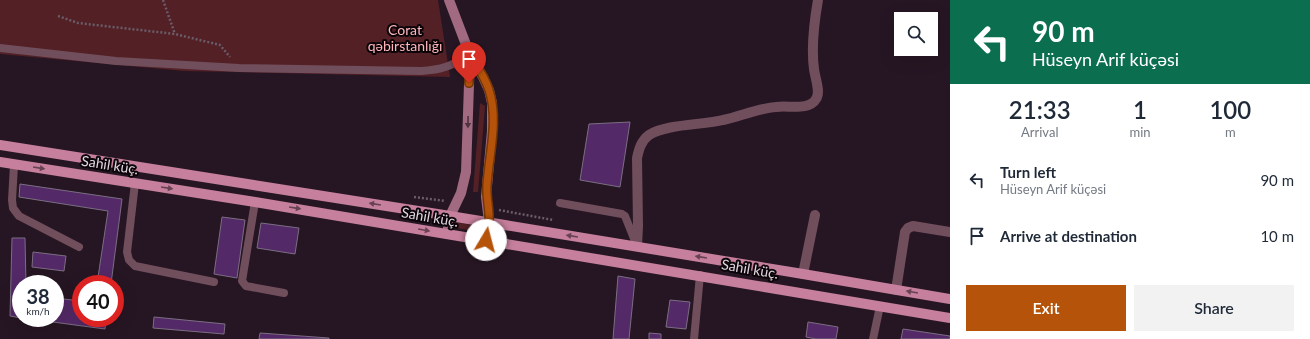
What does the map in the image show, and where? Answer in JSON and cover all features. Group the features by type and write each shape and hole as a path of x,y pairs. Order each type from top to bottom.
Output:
{"main road":[{"name":"Sahil küç.","path":"0,145 489,222 950,299"},
{"name":"Sahil küç.","path":"0,162 700,275 950,318"}],"street":[{"path":"450,0 470,55 489,90 492,103 492,131 487,185 489,222 486,240"},
{"path":"637,246 638,151 645,139 655,132 664,129 721,120 775,107 806,106 812,104 818,97 813,62 814,32 818,0"},
{"path":"447,234 450,216 461,193 466,172 470,55"},
{"path":"803,274 815,215"},
{"path":"896,290 905,232 908,228 913,226 950,232"}],"lane":[{"path":"0,48 116,61 239,68 434,70 447,67 470,55"},
{"path":"14,165 12,200 13,208 19,216 79,247"},
{"path":"135,183 127,252 129,260 135,266 214,282"},
{"path":"255,202 242,281 246,286 284,293"},
{"path":"560,203 622,214 625,216 637,246"},
{"path":"694,339 700,275"},
{"path":"873,339 880,306"}],"path":[{"path":"163,0 175,34"},
{"path":"58,16 78,23 175,34 220,45 239,68"},
{"path":"410,196 456,202"},
{"path":"488,208 559,221"}],"green space":[{"name":"Corat qəbirstanlığı","path":"0,0 438,0 450,77 184,71 0,54"},
{"path":"480,103 485,106 478,192 473,192"},
{"path":"453,222 484,227 483,233 452,227"}],"building":[{"path":"630,122 620,187 580,180 589,124"},
{"path":"20,184 122,199 112,275 98,275 108,211 19,197"},
{"path":"222,217 245,220 237,278 214,274"},
{"path":"261,223 299,228 295,254 257,248"},
{"path":"12,238 25,238 26,275 12,275 12,316 10,316"},
{"path":"33,252 66,256 64,271 32,267"},
{"path":"618,276 635,279 629,339 613,339"},
{"path":"64,299 72,300 72,325 64,324"},
{"path":"670,300 690,302 686,329 666,327"},
{"path":"154,317 225,324 224,334 153,328"},
{"path":"808,322 838,327 836,339 816,339 806,337"},
{"path":"90,327 105,327 105,329"},
{"path":"903,329 950,336 950,339 901,339"},
{"path":"260,333 329,338 329,339 259,339"},
{"path":"649,333 661,334 661,339 649,339"}],"route":[{"path":"469,83 470,55 489,90 492,103 492,131 486,197 489,222 486,240"}]}
